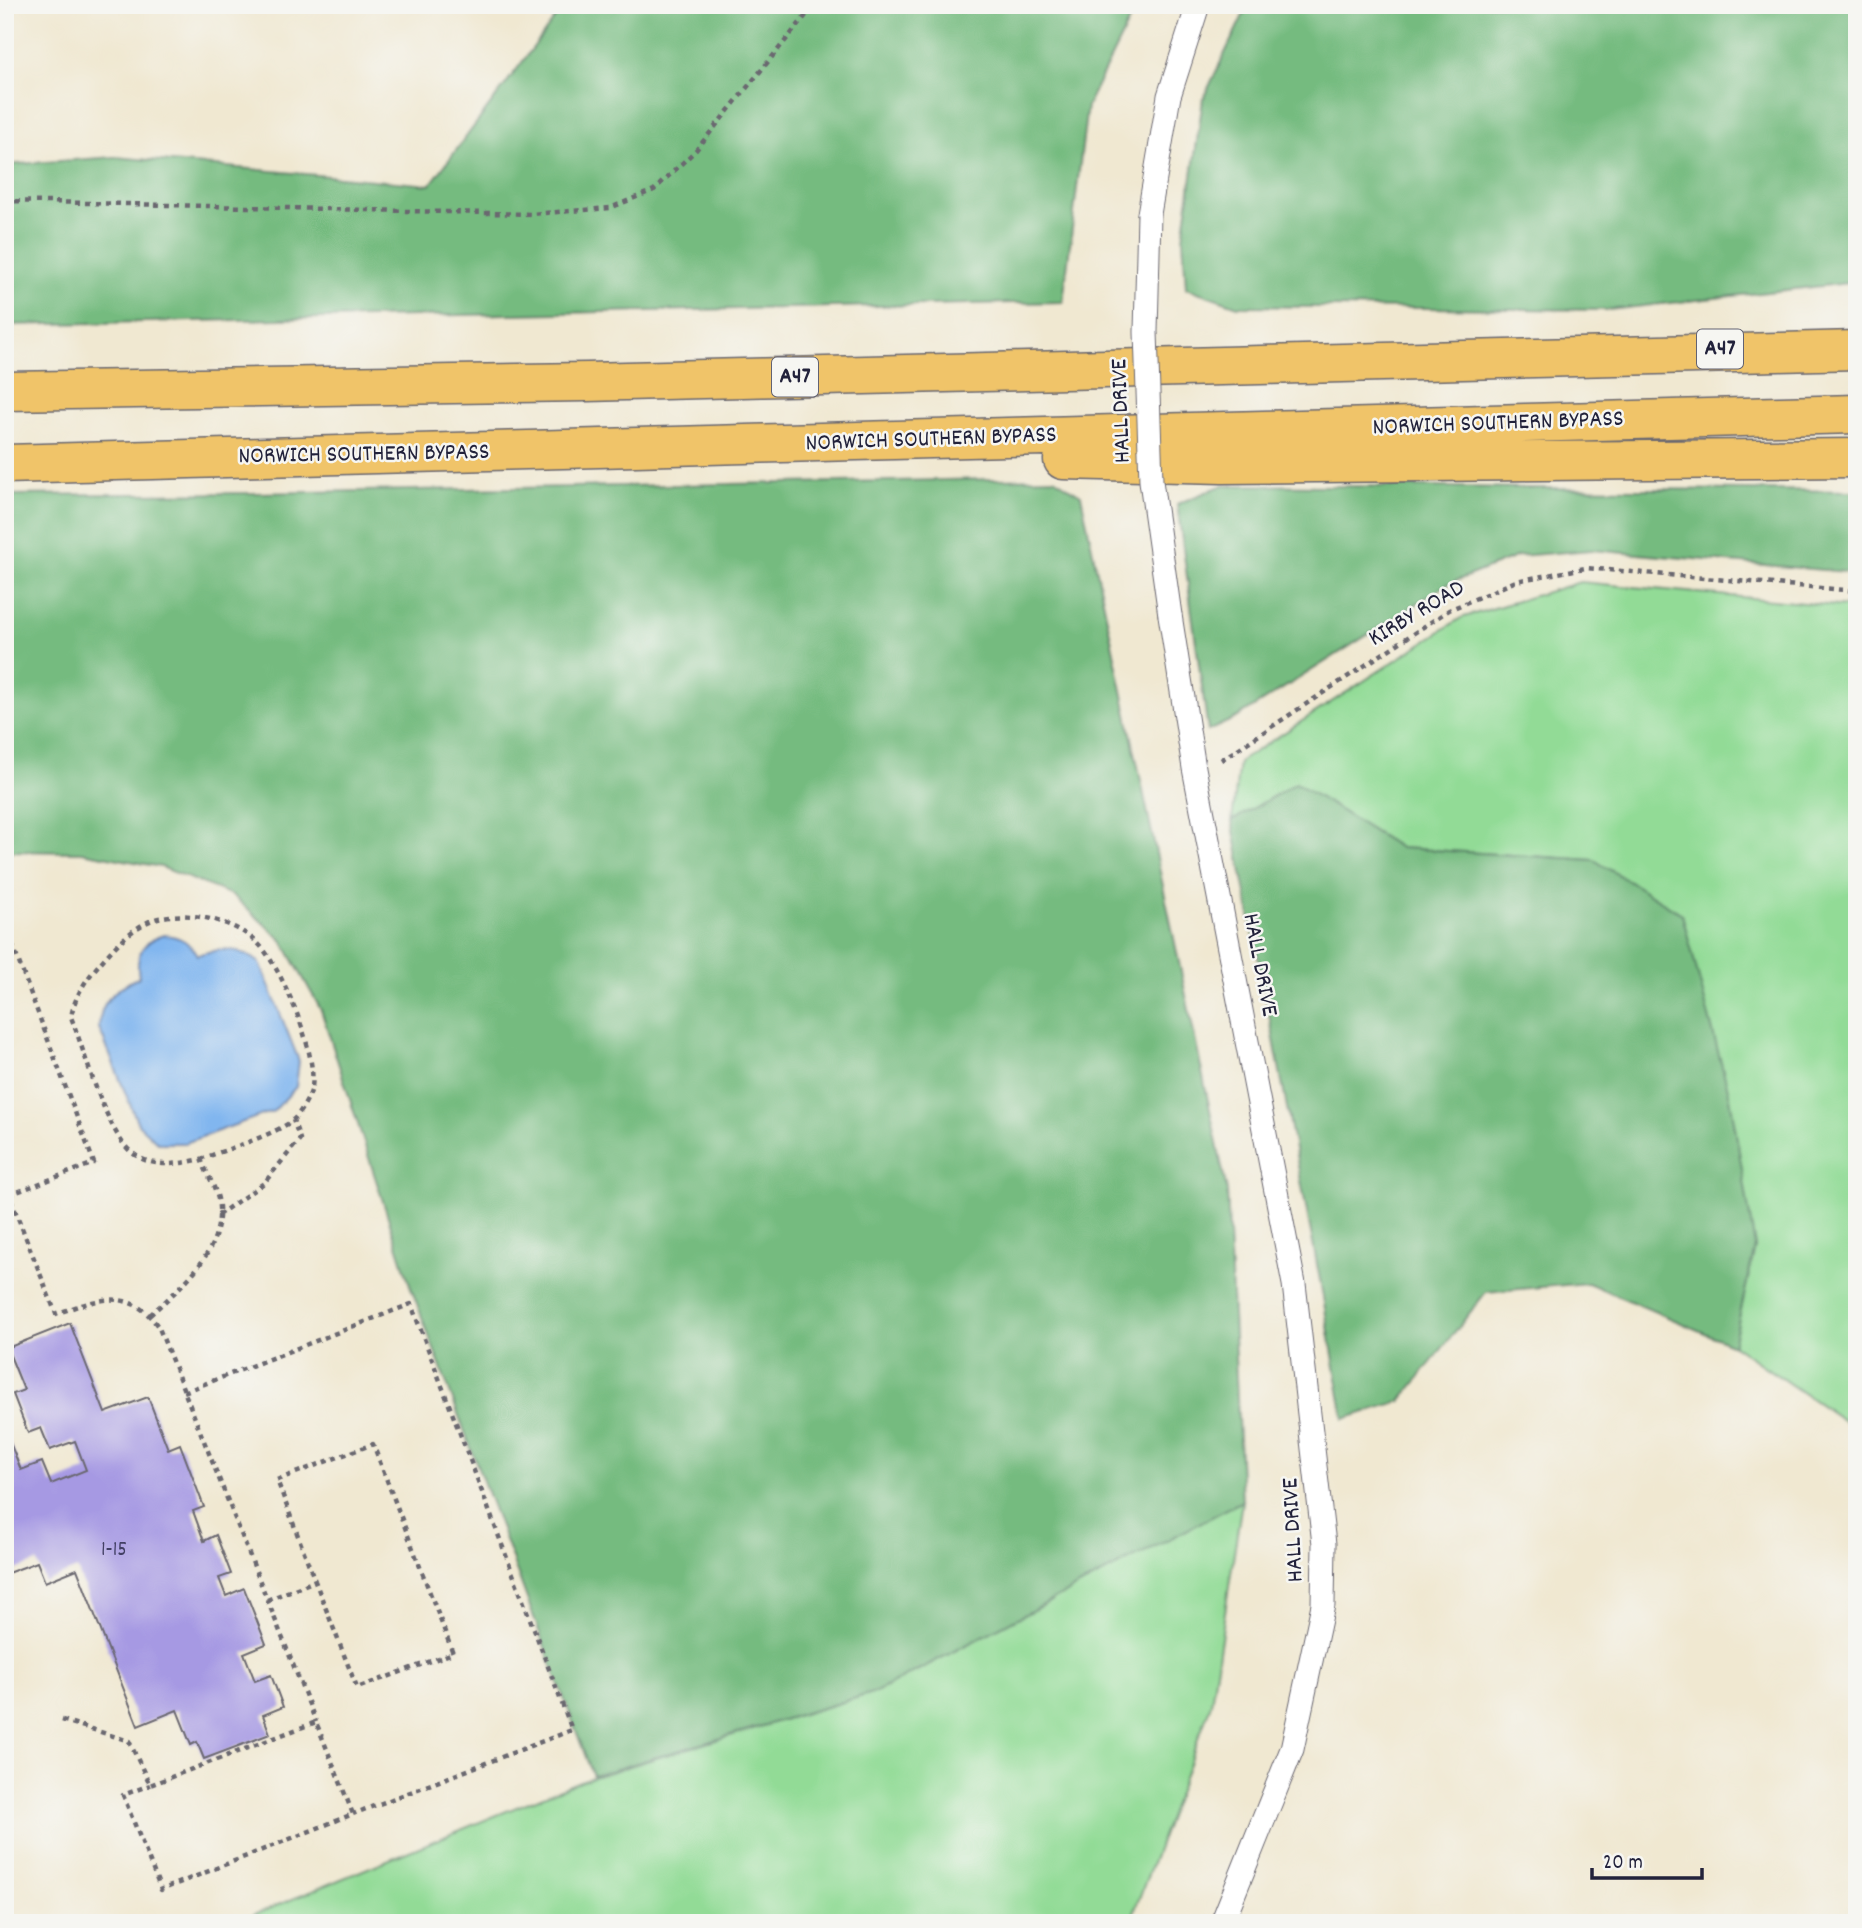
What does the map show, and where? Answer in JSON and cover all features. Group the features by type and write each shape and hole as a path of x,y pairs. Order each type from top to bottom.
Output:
{"highway":[{"name":"A47","path":"1584,358 1857,339"},
{"name":"A47","path":"5,391 587,382 1857,350"},
{"name":"NORWICH SOUTHERN BYPASS","path":"5,464 1857,414"},
{"path":"588,449 1222,464 1857,458"}],"lane":[{"name":"HALL DRIVE","path":"1198,5 1169,96 1149,214 1146,332 1151,481 1198,784 1294,1284 1325,1544 1323,1605 1292,1749 1222,1923"}],"path":[{"path":"5,201 530,214 610,208 654,190 696,150 814,5"},
{"path":"808,13 822,5"},
{"name":"KIRBY ROAD","path":"1198,784 1213,765 1449,610 1516,581 1585,568 1857,591"},
{"path":"203,918 239,931 262,947 280,975 312,1060 312,1090 293,1120 201,1159 176,1165 150,1162 130,1150 116,1131 71,1017 74,999 91,972 121,941 155,919 203,918"},
{"path":"5,925 94,1163 9,1195"},
{"path":"218,1215 264,1182 300,1139 293,1120"},
{"path":"150,1315 204,1260 218,1232 218,1199 201,1159"},
{"path":"5,1184 56,1314 99,1300 115,1299 133,1303 150,1315 159,1328 353,1814"},
{"path":"184,1392 411,1304 572,1730 161,1890 123,1795 316,1722"},
{"path":"373,1444 453,1653 357,1688 315,1581 277,1480 373,1444"},
{"path":"267,1600 315,1581"},
{"path":"62,1720 129,1741 150,1785"}],"green space":[{"path":"565,5 1137,5 1087,106 1063,302 5,325 5,165 115,157 430,185"},
{"path":"1248,5 1857,5 1857,282 1608,310 1238,306 1186,288 1183,238 1203,99"},
{"path":"1054,478 1081,495 1227,1191 1242,1501 876,1692 593,1776 410,1285 321,1010 282,940 232,895 161,867 82,852 5,851 5,495"},
{"path":"1223,485 1857,491 1857,573 1591,550 1518,556 1448,584 1238,717 1208,731 1177,504"},
{"path":"1580,582 1857,608 1857,1430 1733,1345 1755,1247 1594,860 1400,848 1296,783 1232,821 1239,762 1461,618"},
{"path":"1296,783 1400,848 1594,860 1682,914 1730,1097 1755,1247 1733,1345 1588,1283 1486,1292 1401,1401 1344,1419 1232,821"},
{"path":"1242,1501 1211,1704 1130,1923 234,1923 580,1781 876,1692"}],"water":[{"path":"164,935 184,940 197,955 230,950 245,954 260,963 299,1061 296,1087 274,1111 185,1143 158,1143 138,1124 99,1028 102,1010 110,996 139,977 139,956 145,945"}],"building":[{"path":"70,1323 105,1413 148,1397 168,1449 180,1444 204,1507 193,1511 204,1541 216,1535 231,1574 219,1578 226,1596 244,1588 266,1644 244,1653 255,1681 271,1675 283,1707 263,1715 270,1734 204,1759 197,1742 191,1745 177,1710 138,1726 77,1569 45,1582 37,1562 5,1574 5,1430 21,1470 42,1462 51,1484 86,1470 75,1441 50,1450 41,1428 28,1433 13,1394 24,1390 7,1348"}]}
